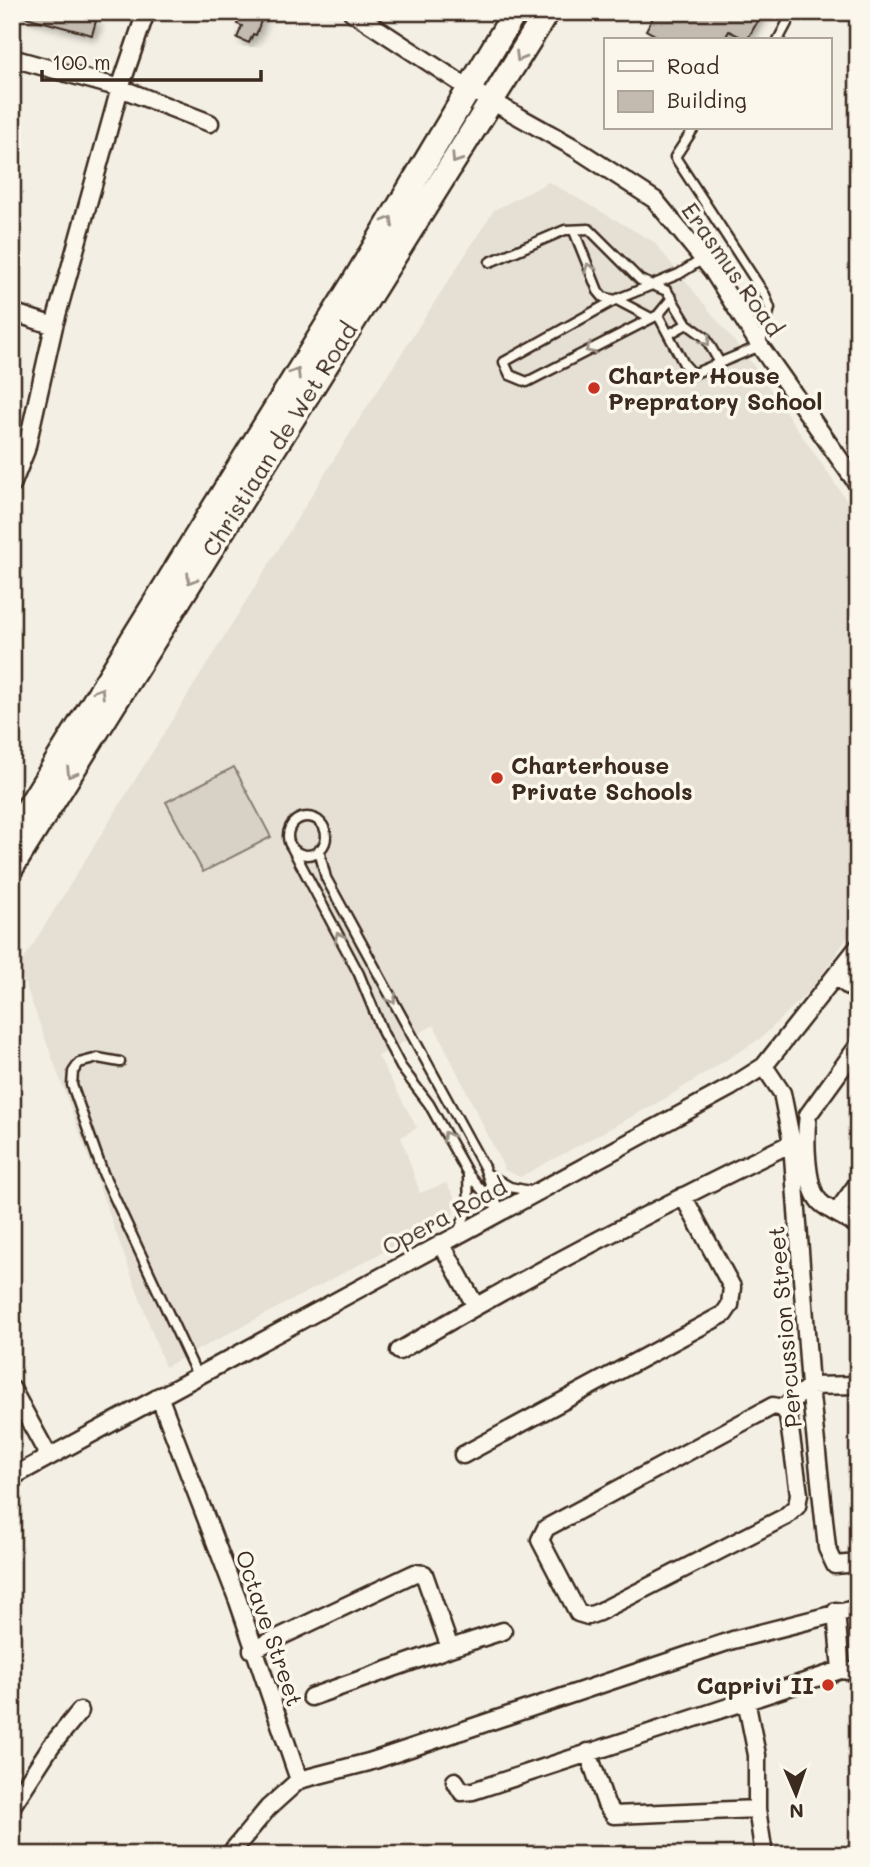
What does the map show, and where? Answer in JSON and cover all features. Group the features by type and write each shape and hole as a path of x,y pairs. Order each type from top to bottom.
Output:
{"main road":[{"name":"Christiaan de Wet Road","path":"12,834 355,280 515,12"},
{"name":"Christiaan de Wet Road","path":"12,867 547,12"}],"street":[{"path":"14,480 26,450 54,326 120,89 146,12"},
{"name":"Erasmus Road","path":"352,12 468,88 575,148 655,200 703,259 760,346 858,485"},
{"path":"12,58 120,89 210,123"},
{"path":"12,312 54,326"},
{"name":"Opera Road","path":"12,1477 500,1211 697,1108 764,1066 858,947"},
{"path":"836,977 858,993"},
{"path":"858,1046 808,1115 806,1129 812,1184 817,1196 822,1204 858,1226"},
{"name":"Percussion Street","path":"764,1066 782,1093 792,1143 810,1386 827,1548 835,1565 858,1563"},
{"path":"399,1350 475,1305 683,1196 792,1143"},
{"path":"837,1212 858,1183"},
{"path":"463,1455 724,1314 730,1305 732,1287 683,1196"},
{"path":"441,1243 475,1305"},
{"path":"789,1402 788,1415 798,1481 797,1506 785,1517 599,1612 588,1616 578,1613 540,1540 547,1528 773,1406 789,1402 810,1386 858,1385"},
{"path":"12,1388 48,1455"},
{"name":"Octave Street","path":"159,1396 238,1601 252,1650 299,1780"},
{"path":"252,1650 420,1573 426,1577 450,1648"},
{"path":"229,1855 268,1808 299,1780 369,1762 721,1644 836,1611 858,1608"},
{"path":"455,1782 458,1789 466,1793 746,1700 849,1671 836,1611"},
{"path":"310,1697 503,1631"},
{"path":"746,1700 757,1755 757,1810 764,1855"},
{"path":"12,1806 51,1746 80,1711"},
{"path":"588,1752 606,1804 614,1815 757,1810"}],"lane":[{"path":"779,38 793,12"},
{"path":"574,231 598,291 603,297 654,316 670,334 684,364 693,374 760,346 770,308 765,295 675,157 693,130"},
{"path":"490,262 565,230 584,229 594,232 640,280 656,285 672,298 687,324 705,337 720,363"},
{"path":"672,298 654,316 527,382 505,371 504,362 509,359 615,300 656,285 703,259"},
{"path":"670,334 687,324"},
{"path":"310,818 324,828 325,840 319,850 326,878 486,1173 500,1211 468,1174 429,1104 401,1066 383,1033 359,974 291,846 288,834 293,822 310,818"},
{"path":"291,846 301,854 319,850"},
{"path":"120,1062 98,1058 79,1063 73,1072 72,1085 103,1173 197,1375"},
{"path":"486,1173 510,1187 537,1192"},
{"path":"456,1235 469,1207 468,1174"}],"shaded area":[{"name":"Charterhouse Private Schools","path":"549,182 654,242 754,366 858,517 858,922 814,986 761,1038 666,1098 520,1177 505,1170 434,1025 378,1056 417,1128 401,1137 420,1193 446,1183 455,1198 453,1215 165,1367 19,967 351,432 494,210"},
{"path":"234,767 271,837 203,872 166,802"}],"building":[{"path":"22,12 76,12 96,21 92,35 22,16"},
{"path":"242,12 264,12 256,35 253,34 249,43 237,38 242,26 237,24"},
{"path":"656,12 763,12 748,38 729,31 725,38 660,38 646,30"}],"place":[{"name":"Charter House Prepratory School","path":"594,388"},
{"name":"Charterhouse Private Schools","path":"497,778"},
{"name":"Caprivi II","path":"828,1685"}]}
